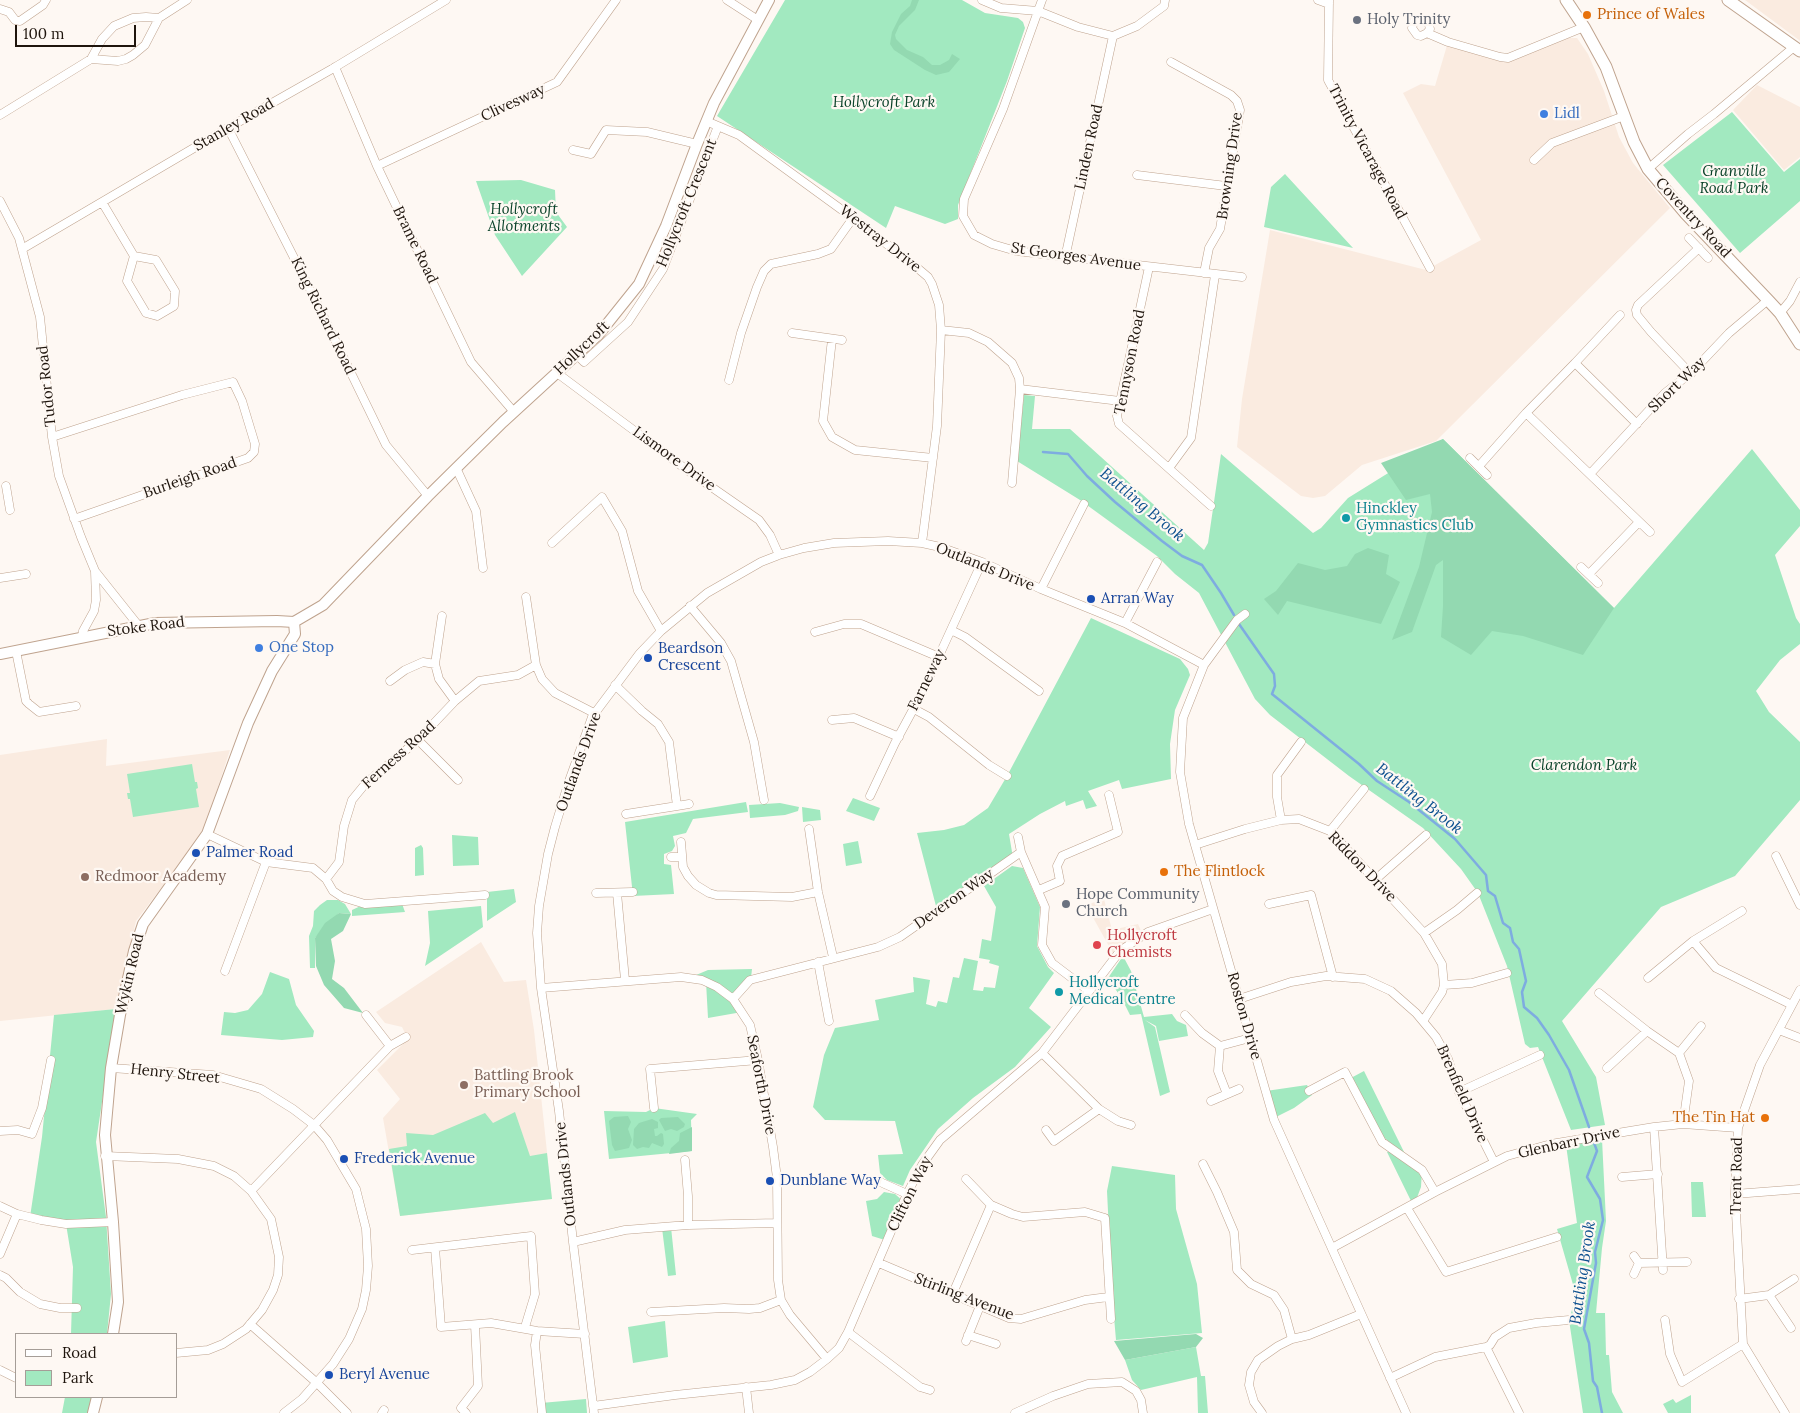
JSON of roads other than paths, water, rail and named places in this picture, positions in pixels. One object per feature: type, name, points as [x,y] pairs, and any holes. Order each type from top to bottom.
[{"type":"main road","points":[[1728,0],[1797,49]]},
{"type":"main road","name":"Coventry Road","points":[[1568,1],[1606,67],[1634,142],[1648,169],[1686,214],[1780,313],[1800,344]]},
{"type":"street","points":[[0,9],[8,12],[15,20],[20,21],[43,5],[46,0]]},
{"type":"street","points":[[91,59],[118,60],[126,59],[133,55],[145,46],[159,18],[187,0]]},
{"type":"street","name":"Stanley Road","points":[[22,249],[335,67],[446,0]]},
{"type":"street","name":"Clivesway","points":[[377,166],[529,97],[557,82],[616,0]]},
{"type":"street","points":[[727,0],[758,20]]},
{"type":"street","name":"Hollycroft","points":[[294,622],[323,605],[455,469],[599,334],[640,284],[666,226],[706,121],[769,0]]},
{"type":"street","points":[[982,0],[1001,8],[1038,11],[1078,27],[1113,36],[1137,26],[1164,6],[1165,0]]},
{"type":"street","name":"St Georges Avenue","points":[[1042,0],[1003,109],[964,199],[963,216],[974,235],[992,244],[1016,251],[1242,277]]},
{"type":"street","points":[[1318,0],[1329,2]]},
{"type":"street","name":"Trinity Vicarage Road","points":[[1329,2],[1328,80],[1430,268]]},
{"type":"street","points":[[0,115],[91,59],[102,39],[114,26],[133,18],[146,16],[159,18]]},
{"type":"street","points":[[1427,34],[1448,42],[1508,58],[1584,27]]},
{"type":"street","name":"Linden Road","points":[[1065,258],[1113,36]]},
{"type":"street","points":[[1648,169],[1688,134],[1797,49]]},
{"type":"street","name":"Browning Drive","points":[[1171,62],[1231,95],[1237,101],[1240,110],[1220,229],[1209,248],[1204,273]]},
{"type":"street","name":"Brame Road","points":[[335,67],[377,166],[471,362],[514,412]]},
{"type":"street","points":[[1536,161],[1552,143],[1624,116]]},
{"type":"street","name":"Westray Drive","points":[[706,121],[740,135],[853,218],[928,277],[937,296],[941,330],[937,426],[922,544]]},
{"type":"street","name":"Hollycroft Crescent","points":[[576,354],[584,362],[628,322],[663,269],[718,126]]},
{"type":"street","name":"King Richard Road","points":[[228,128],[318,305],[386,445],[428,496]]},
{"type":"street","points":[[573,150],[591,154],[606,130],[647,132],[696,144]]},
{"type":"street","points":[[1137,175],[1226,186]]},
{"type":"street","name":"Tudor Road","points":[[0,201],[19,238],[40,317],[52,437],[59,476],[95,571],[138,625]]},
{"type":"street","points":[[102,202],[134,256],[127,281],[146,314],[158,316],[174,306],[175,291],[156,260],[134,256]]},
{"type":"street","points":[[729,380],[742,333],[764,271],[771,264],[818,254],[831,249],[853,218]]},
{"type":"street","points":[[1689,238],[1708,258]]},
{"type":"street","points":[[1690,374],[1651,332],[1637,315],[1636,310],[1638,305],[1699,248]]},
{"type":"street","name":"Tennyson Road","points":[[1149,267],[1120,400],[1117,416],[1119,424],[1211,506]]},
{"type":"street","points":[[1169,468],[1191,438],[1216,275]]},
{"type":"street","points":[[1780,313],[1790,301],[1800,282]]},
{"type":"street","name":"Short Way","points":[[1590,474],[1666,392],[1690,374],[1729,333],[1768,300]]},
{"type":"street","points":[[1478,466],[1549,388],[1620,315]]},
{"type":"street","points":[[941,330],[969,332],[988,342],[1012,363],[1019,378],[1020,390],[1012,483]]},
{"type":"street","points":[[792,334],[842,340]]},
{"type":"street","points":[[832,338],[826,378],[823,421],[832,437],[855,450],[933,458]]},
{"type":"street","points":[[1574,363],[1637,424]]},
{"type":"street","name":"Lismore Drive","points":[[556,373],[759,520],[770,535],[779,555]]},
{"type":"street","name":"Burleigh Road","points":[[52,437],[182,395],[233,382],[242,401],[255,444],[254,452],[248,458],[74,519]]},
{"type":"street","points":[[1020,390],[1120,400]]},
{"type":"street","points":[[1526,413],[1650,532]]},
{"type":"street","points":[[1470,458],[1487,475]]},
{"type":"street","points":[[455,469],[476,511],[483,568]]},
{"type":"street","points":[[6,486],[4,500],[10,510]]},
{"type":"street","points":[[552,542],[602,497],[622,531],[638,591],[661,631]]},
{"type":"street","points":[[1041,589],[1084,504]]},
{"type":"street","points":[[1589,574],[1639,522]]},
{"type":"street","name":"Outlands Drive","points":[[593,1409],[572,1242],[559,1111],[541,988],[537,933],[539,900],[557,821],[569,781],[594,713],[640,653],[661,631],[707,593],[761,562],[804,548],[842,543],[888,542],[940,547],[982,562],[1041,589],[1125,623],[1204,665]]},
{"type":"street","name":"Farneway","points":[[870,796],[939,657],[982,562]]},
{"type":"street","points":[[1125,623],[1157,562]]},
{"type":"street","points":[[1580,567],[1598,583]]},
{"type":"street","name":"Tudor Road","points":[[82,637],[82,632],[94,612],[96,600],[95,571]]},
{"type":"street","points":[[0,578],[26,574]]},
{"type":"street","points":[[526,598],[536,665],[542,679],[555,693],[594,713]]},
{"type":"street","points":[[690,606],[721,643],[731,661],[754,742],[764,800]]},
{"type":"street","name":"Roston Drive","points":[[1245,614],[1237,620],[1204,665],[1183,718],[1180,772],[1189,824],[1274,1120],[1406,1413]]},
{"type":"street","points":[[442,616],[436,664],[439,679],[455,701]]},
{"type":"street","name":"Stoke Road","points":[[0,654],[138,625],[174,622],[294,622]]},
{"type":"street","name":"Wykin Road","points":[[113,1333],[118,1302],[113,1222],[104,1135],[120,1014],[134,951],[143,924],[207,834],[248,723],[272,671],[295,634],[294,622]]},
{"type":"street","points":[[815,632],[844,624],[861,624],[939,657]]},
{"type":"street","points":[[951,630],[964,637],[1039,691]]},
{"type":"street","points":[[16,650],[26,701],[29,704],[39,712],[76,706]]},
{"type":"street","points":[[390,681],[404,670],[423,662],[436,664]]},
{"type":"street","name":"Ferness Road","points":[[326,880],[339,862],[344,826],[352,800],[372,778],[418,740],[455,701],[479,681],[518,675],[536,665]]},
{"type":"street","points":[[615,686],[658,724],[669,742],[677,806]]},
{"type":"street","points":[[914,709],[929,717],[1007,776]]},
{"type":"street","points":[[832,720],[854,718],[899,737]]},
{"type":"street","points":[[418,740],[458,780]]},
{"type":"street","points":[[1281,820],[1277,797],[1277,775],[1301,742]]},
{"type":"street","points":[[1330,831],[1364,789]]},
{"type":"street","points":[[1039,890],[1060,881],[1057,866],[1062,856],[1118,832],[1109,796]]},
{"type":"street","points":[[626,814],[689,804]]},
{"type":"street","name":"Riddon Drive","points":[[1195,845],[1281,820],[1299,819],[1330,831],[1424,933],[1442,964],[1444,985]]},
{"type":"street","points":[[809,829],[818,892],[833,957]]},
{"type":"street","points":[[207,834],[266,862],[313,868],[326,880],[333,891],[340,896],[364,904],[485,895]]},
{"type":"street","points":[[1376,879],[1426,835]]},
{"type":"street","points":[[1018,836],[1022,852],[1045,907],[1042,945],[1052,963],[1089,991]]},
{"type":"street","points":[[682,842],[683,866],[688,876],[696,885],[709,893],[716,895],[792,897],[818,892]]},
{"type":"street","name":"Deveron Way","points":[[733,999],[750,980],[833,957],[878,947],[900,936],[1022,852]]},
{"type":"street","points":[[1776,856],[1800,905]]},
{"type":"street","points":[[672,857],[682,857]]},
{"type":"street","points":[[224,970],[266,862]]},
{"type":"street","points":[[596,893],[632,892]]},
{"type":"street","points":[[617,893],[625,980]]},
{"type":"street","points":[[1424,933],[1457,910],[1477,893]]},
{"type":"street","points":[[1268,904],[1311,895],[1333,977]]},
{"type":"street","name":"Clifton Way","points":[[593,1409],[675,1395],[795,1380],[827,1359],[839,1348],[848,1332],[907,1194],[922,1165],[940,1140],[1042,1054],[1117,954],[1131,942],[1148,932],[1213,909]]},
{"type":"street","points":[[1648,978],[1693,941],[1742,911]]},
{"type":"street","points":[[1693,941],[1716,968],[1792,1005]]},
{"type":"street","points":[[818,962],[829,1021]]},
{"type":"street","points":[[1423,1021],[1442,992],[1444,985],[1472,983],[1508,973]]},
{"type":"street","name":"Brenfield Drive","points":[[1239,999],[1291,982],[1326,976],[1365,979],[1391,991],[1423,1021],[1436,1037],[1448,1059],[1459,1092],[1494,1162]]},
{"type":"street","name":"Seaforth Drive","points":[[541,988],[682,977],[702,980],[712,984],[733,999],[750,1025],[758,1060],[777,1178],[778,1280],[781,1300],[790,1315],[827,1359]]},
{"type":"street","name":"Trent Road","points":[[1743,1344],[1734,1194],[1738,1128],[1760,1065],[1800,990]]},
{"type":"street","points":[[1598,993],[1647,1032],[1679,1053],[1689,1081],[1684,1124]]},
{"type":"street","points":[[1185,1014],[1202,1033],[1220,1046]]},
{"type":"street","points":[[366,1015],[390,1046]]},
{"type":"street","points":[[1679,1053],[1701,1026]]},
{"type":"street","points":[[1779,1030],[1800,1038]]},
{"type":"street","points":[[1607,1068],[1647,1032]]},
{"type":"street","points":[[251,1191],[390,1046],[406,1037]]},
{"type":"street","points":[[1220,1046],[1250,1038]]},
{"type":"street","points":[[1220,1046],[1218,1071],[1227,1094]]},
{"type":"street","points":[[1042,1054],[1099,1109],[1118,1121],[1131,1126]]},
{"type":"street","points":[[1459,1092],[1540,1055]]},
{"type":"street","points":[[0,1131],[18,1130],[32,1134],[42,1108],[51,1060]]},
{"type":"street","points":[[654,1108],[650,1070],[758,1060]]},
{"type":"street","name":"Henry Street","points":[[112,1068],[202,1074],[262,1090],[294,1109],[314,1125],[327,1140],[356,1189],[366,1229],[368,1266],[366,1290],[357,1322],[342,1351],[317,1383],[302,1399],[284,1413]]},
{"type":"street","points":[[1309,1091],[1345,1072],[1382,1142],[1422,1170],[1435,1192]]},
{"type":"street","points":[[1211,1101],[1239,1089]]},
{"type":"street","points":[[1046,1130],[1054,1141],[1099,1109]]},
{"type":"street","name":"Glenbarr Drive","points":[[1332,1248],[1435,1192],[1507,1156],[1551,1144],[1654,1127],[1684,1124],[1738,1128]]},
{"type":"street","points":[[1654,1127],[1663,1266]]},
{"type":"street","points":[[106,1156],[178,1159],[214,1166],[234,1176],[251,1191],[270,1219],[279,1257],[278,1275],[273,1290],[262,1310],[246,1329],[223,1344],[208,1350],[178,1353]]},
{"type":"street","points":[[685,1160],[688,1225]]},
{"type":"street","points":[[1203,1164],[1234,1232],[1237,1270],[1251,1284],[1274,1295],[1284,1310],[1292,1339]]},
{"type":"street","points":[[1622,1177],[1658,1174]]},
{"type":"street","points":[[966,1179],[991,1205],[1023,1217],[1085,1212],[1105,1218],[1108,1298],[1111,1319]]},
{"type":"street","points":[[878,1181],[907,1194]]},
{"type":"street","points":[[1734,1194],[1800,1189]]},
{"type":"street","points":[[953,1293],[991,1205]]},
{"type":"street","points":[[0,1206],[17,1214],[66,1224],[113,1222]]},
{"type":"street","points":[[1407,1208],[1446,1272],[1557,1237]]},
{"type":"street","points":[[0,1254],[17,1214]]},
{"type":"street","points":[[572,1242],[625,1230],[688,1225],[777,1222]]},
{"type":"street","points":[[412,1250],[531,1236],[535,1294],[525,1327]]},
{"type":"street","points":[[435,1248],[441,1327],[491,1323],[525,1327],[537,1331],[585,1334]]},
{"type":"street","points":[[1634,1256],[1639,1263],[1663,1266],[1687,1262]]},
{"type":"street","name":"Stirling Avenue","points":[[879,1263],[1010,1318],[1021,1319],[1085,1300],[1108,1298]]},
{"type":"street","points":[[1634,1274],[1639,1263]]},
{"type":"street","points":[[0,1275],[6,1278],[20,1292],[40,1304],[60,1308],[77,1308]]},
{"type":"street","points":[[1739,1299],[1769,1295],[1794,1279]]},
{"type":"street","points":[[1769,1295],[1791,1328]]},
{"type":"street","points":[[651,1312],[760,1308],[781,1300]]},
{"type":"street","points":[[980,1306],[967,1338],[996,1344]]},
{"type":"street","points":[[1262,1413],[1254,1402],[1250,1385],[1251,1372],[1258,1360],[1292,1339],[1308,1335],[1360,1314]]},
{"type":"street","points":[[1390,1378],[1435,1357],[1486,1347],[1490,1345],[1494,1337],[1510,1328],[1569,1320]]},
{"type":"street","points":[[1665,1320],[1670,1354],[1682,1382],[1743,1344],[1785,1413]]},
{"type":"street","points":[[250,1324],[317,1383],[347,1413]]},
{"type":"street","points":[[466,1413],[462,1408],[478,1386],[475,1325]]},
{"type":"street","points":[[537,1331],[535,1345],[542,1413]]},
{"type":"street","points":[[848,1332],[920,1387],[930,1390]]},
{"type":"street","points":[[1486,1347],[1519,1413]]},
{"type":"street","points":[[0,1370],[15,1378]]},
{"type":"street","points":[[1015,1413],[1053,1396],[1088,1384],[1122,1382],[1136,1391],[1141,1400],[1142,1413]]},
{"type":"street","points":[[746,1387],[749,1413]]},
{"type":"street","points":[[93,1413],[98,1398]]},
{"type":"waterway","name":"Battling Brook","points":[[1043,452],[1068,454],[1087,476],[1115,502],[1162,541],[1182,556],[1202,565],[1234,615]]},
{"type":"waterway","name":"Battling Brook","points":[[1239,624],[1274,674],[1275,686],[1272,694],[1359,764],[1377,781],[1409,802],[1455,839],[1486,875],[1488,891],[1495,896],[1503,923],[1510,928],[1513,942],[1519,949],[1526,981],[1522,992],[1524,1007],[1537,1018],[1569,1070],[1589,1127]]},
{"type":"waterway","name":"Battling Brook","points":[[1593,1140],[1597,1151],[1587,1177],[1600,1199],[1603,1220],[1595,1252],[1596,1263],[1584,1329],[1589,1343],[1593,1381],[1597,1387],[1602,1413]]},
{"type":"place","name":"Prince of Wales","points":[[1587,15]]},
{"type":"place","name":"Holy Trinity","points":[[1357,20]]},
{"type":"place","name":"Lidl","points":[[1544,114]]},
{"type":"place","name":"Hinckley Gymnastics Club","points":[[1346,518]]},
{"type":"place","name":"Arran Way","points":[[1091,599]]},
{"type":"place","name":"One Stop","points":[[259,648]]},
{"type":"place","name":"Beardson Crescent","points":[[648,658]]},
{"type":"place","name":"Palmer Road","points":[[196,853]]},
{"type":"place","name":"The Flintlock","points":[[1164,872]]},
{"type":"place","name":"Redmoor Academy","points":[[85,877]]},
{"type":"place","name":"Hope Community Church","points":[[1066,904]]},
{"type":"place","name":"Hollycroft Chemists","points":[[1097,945]]},
{"type":"place","name":"Hollycroft Medical Centre","points":[[1059,992]]},
{"type":"place","name":"Battling Brook Primary School","points":[[464,1085]]},
{"type":"place","name":"The Tin Hat","points":[[1765,1118]]},
{"type":"place","name":"Frederick Avenue","points":[[344,1159]]},
{"type":"place","name":"Dunblane Way","points":[[770,1181]]},
{"type":"place","name":"Beryl Avenue","points":[[329,1375]]},
{"type":"park label","name":"Hollycroft Park","points":[[884,103]]},
{"type":"park label","name":"Granville Road Park","points":[[1734,180]]},
{"type":"park label","name":"Hollycroft Allotments","points":[[524,218]]},
{"type":"park label","name":"Clarendon Park","points":[[1584,766]]}]
